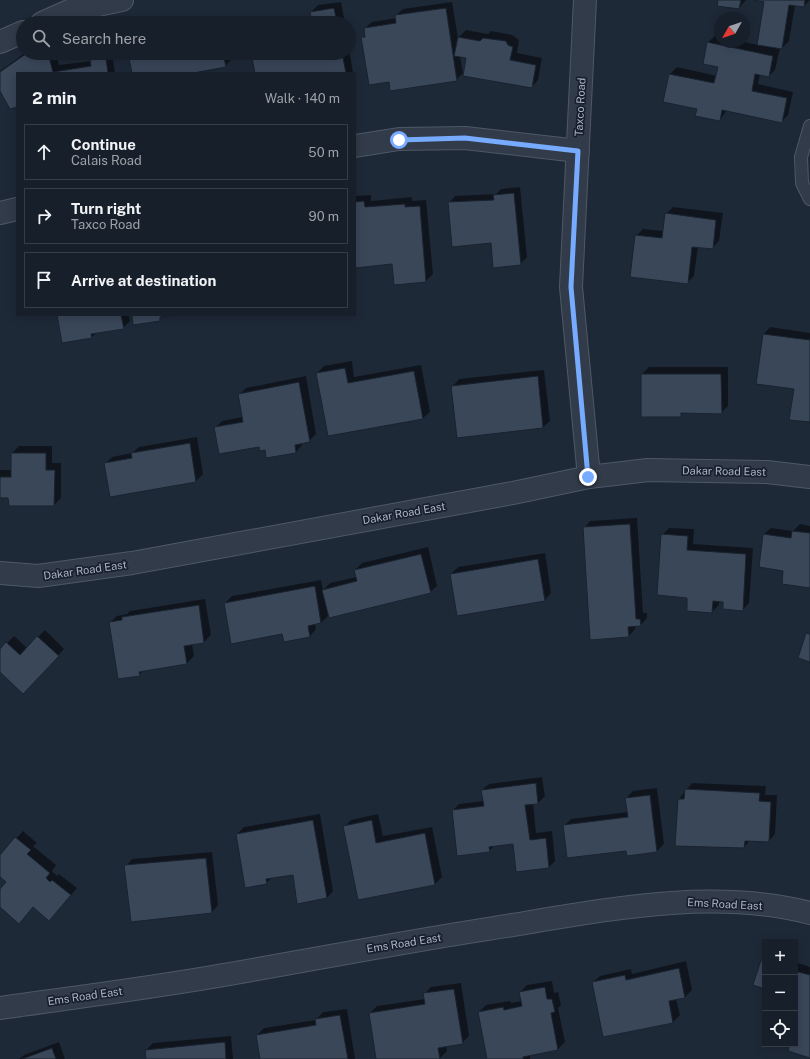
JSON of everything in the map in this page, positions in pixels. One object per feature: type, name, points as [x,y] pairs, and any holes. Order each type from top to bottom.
[{"type":"street","points":[[58,16],[69,11],[122,0]]},
{"type":"street","name":"Taxco Road","points":[[585,0],[571,287],[588,477]]},
{"type":"street","points":[[0,42],[16,35]]},
{"type":"street","points":[[356,146],[399,140],[465,138],[578,151]]},
{"type":"street","points":[[0,213],[16,208]]},
{"type":"street","name":"Dakar Road East","points":[[0,573],[38,576],[132,563],[514,493],[588,477],[648,470],[767,472],[810,477]]},
{"type":"street","name":"Ems Road East","points":[[0,1008],[210,977],[406,942],[604,912],[682,902],[755,904],[810,914]]},
{"type":"lane","points":[[810,126],[801,157],[802,182],[810,199]]},
{"type":"building","points":[[718,0],[741,0],[739,9],[717,6]]},
{"type":"building","points":[[753,0],[805,0],[804,7],[789,5],[782,49],[757,45],[764,2]]},
{"type":"building","points":[[334,8],[336,16],[311,16],[310,12]]},
{"type":"building","points":[[446,8],[457,81],[390,91],[389,82],[369,85],[361,37],[365,37],[364,28],[396,23],[395,15]]},
{"type":"building","points":[[458,37],[480,41],[483,38],[506,41],[508,45],[513,47],[510,60],[536,65],[532,88],[463,76],[466,58],[454,56]]},
{"type":"building","points":[[707,42],[714,43],[714,48],[735,48],[773,56],[769,77],[755,74],[752,91],[787,98],[782,123],[722,110],[720,121],[695,116],[697,109],[663,102],[669,74],[714,83],[718,67],[703,64]]},
{"type":"building","points":[[17,60],[50,60],[53,72],[16,72],[16,107],[10,109],[0,91],[0,72]]},
{"type":"building","points":[[90,60],[106,60],[108,72],[53,72],[91,66]]},
{"type":"building","points":[[129,60],[224,60],[226,67],[198,72],[132,72]]},
{"type":"building","points":[[252,60],[343,60],[346,72],[255,72]]},
{"type":"building","points":[[514,193],[521,265],[493,268],[491,243],[452,247],[448,202],[494,200],[493,195]]},
{"type":"building","points":[[364,201],[365,207],[405,204],[405,207],[420,206],[426,282],[394,285],[392,264],[356,268],[356,202]]},
{"type":"building","points":[[665,213],[716,220],[713,249],[692,247],[688,284],[630,277],[635,235],[662,238]]},
{"type":"building","points":[[57,316],[121,316],[124,329],[91,334],[92,338],[62,343]]},
{"type":"building","points":[[132,316],[168,316],[160,317],[160,321],[133,325]]},
{"type":"building","points":[[763,334],[810,340],[810,422],[789,420],[794,389],[756,384]]},
{"type":"building","points":[[345,368],[348,383],[414,371],[423,419],[328,436],[316,373]]},
{"type":"building","points":[[641,374],[721,374],[722,414],[681,413],[681,417],[641,417]]},
{"type":"building","points":[[538,376],[543,428],[457,438],[451,386]]},
{"type":"building","points":[[299,382],[310,442],[295,445],[296,453],[266,458],[265,450],[260,451],[259,447],[219,454],[214,427],[243,422],[238,394]]},
{"type":"building","points":[[190,443],[196,482],[110,497],[104,463],[132,458],[131,453]]},
{"type":"building","points":[[11,453],[46,453],[46,470],[55,470],[54,506],[9,506],[8,498],[0,498],[0,477],[11,477]]},
{"type":"building","points":[[630,524],[636,619],[640,619],[641,626],[628,627],[629,637],[590,640],[583,527]]},
{"type":"building","points":[[792,531],[810,533],[810,588],[782,584],[783,571],[759,567],[763,534],[791,538]]},
{"type":"building","points":[[661,534],[688,536],[687,550],[746,554],[743,611],[723,609],[723,602],[713,601],[712,613],[687,611],[687,598],[657,595]]},
{"type":"building","points":[[421,554],[431,593],[329,618],[322,590],[357,581],[354,570]]},
{"type":"building","points":[[538,559],[545,601],[457,616],[450,574]]},
{"type":"building","points":[[315,586],[321,623],[308,626],[310,637],[284,642],[282,634],[231,644],[224,603]]},
{"type":"building","points":[[199,605],[204,643],[184,646],[187,664],[139,672],[140,676],[118,679],[109,622],[122,620],[122,617]]},
{"type":"building","points":[[806,633],[810,634],[810,662],[798,658]]},
{"type":"building","points":[[37,636],[59,656],[23,694],[0,672],[0,649],[6,642],[20,655]]},
{"type":"building","points":[[536,783],[538,804],[525,805],[530,840],[546,838],[549,868],[516,872],[513,844],[489,847],[490,852],[457,856],[452,810],[484,806],[481,790]]},
{"type":"building","points":[[685,789],[760,793],[759,801],[771,802],[769,842],[745,841],[744,848],[675,846],[678,799],[684,799]]},
{"type":"building","points":[[650,795],[657,852],[627,856],[626,851],[567,858],[563,825],[628,817],[625,798]]},
{"type":"building","points":[[313,820],[327,898],[297,904],[293,875],[266,879],[267,884],[245,888],[236,834]]},
{"type":"building","points":[[372,820],[376,843],[425,833],[435,885],[358,900],[343,826]]},
{"type":"building","points":[[15,837],[31,850],[27,854],[50,873],[46,878],[50,882],[52,880],[71,895],[49,921],[33,907],[19,924],[0,907],[0,889],[6,882],[0,877],[0,855]]},
{"type":"building","points":[[206,858],[212,913],[131,922],[124,865]]},
{"type":"building","points":[[761,960],[762,960],[762,988],[753,985]]},
{"type":"building","points":[[679,968],[685,998],[669,1001],[673,1023],[603,1037],[592,982],[625,975],[626,980]]},
{"type":"building","points":[[798,972],[810,975],[810,1058],[788,1051],[789,1047],[798,1047]]},
{"type":"building","points":[[545,987],[547,999],[552,999],[555,1012],[551,1013],[558,1050],[523,1057],[523,1059],[487,1059],[478,1012],[503,1007],[504,1010],[522,1006],[519,992]]},
{"type":"building","points":[[454,989],[463,1044],[438,1048],[440,1059],[376,1059],[369,1013],[425,1004],[423,993]]},
{"type":"building","points":[[340,1015],[348,1059],[260,1059],[256,1035],[316,1025],[315,1019]]},
{"type":"building","points":[[225,1042],[226,1059],[146,1059],[145,1050]]},
{"type":"building","points":[[52,1048],[56,1059],[22,1059]]},
{"type":"route","points":[[399,140],[465,138],[578,151],[571,287],[588,477]]}]
